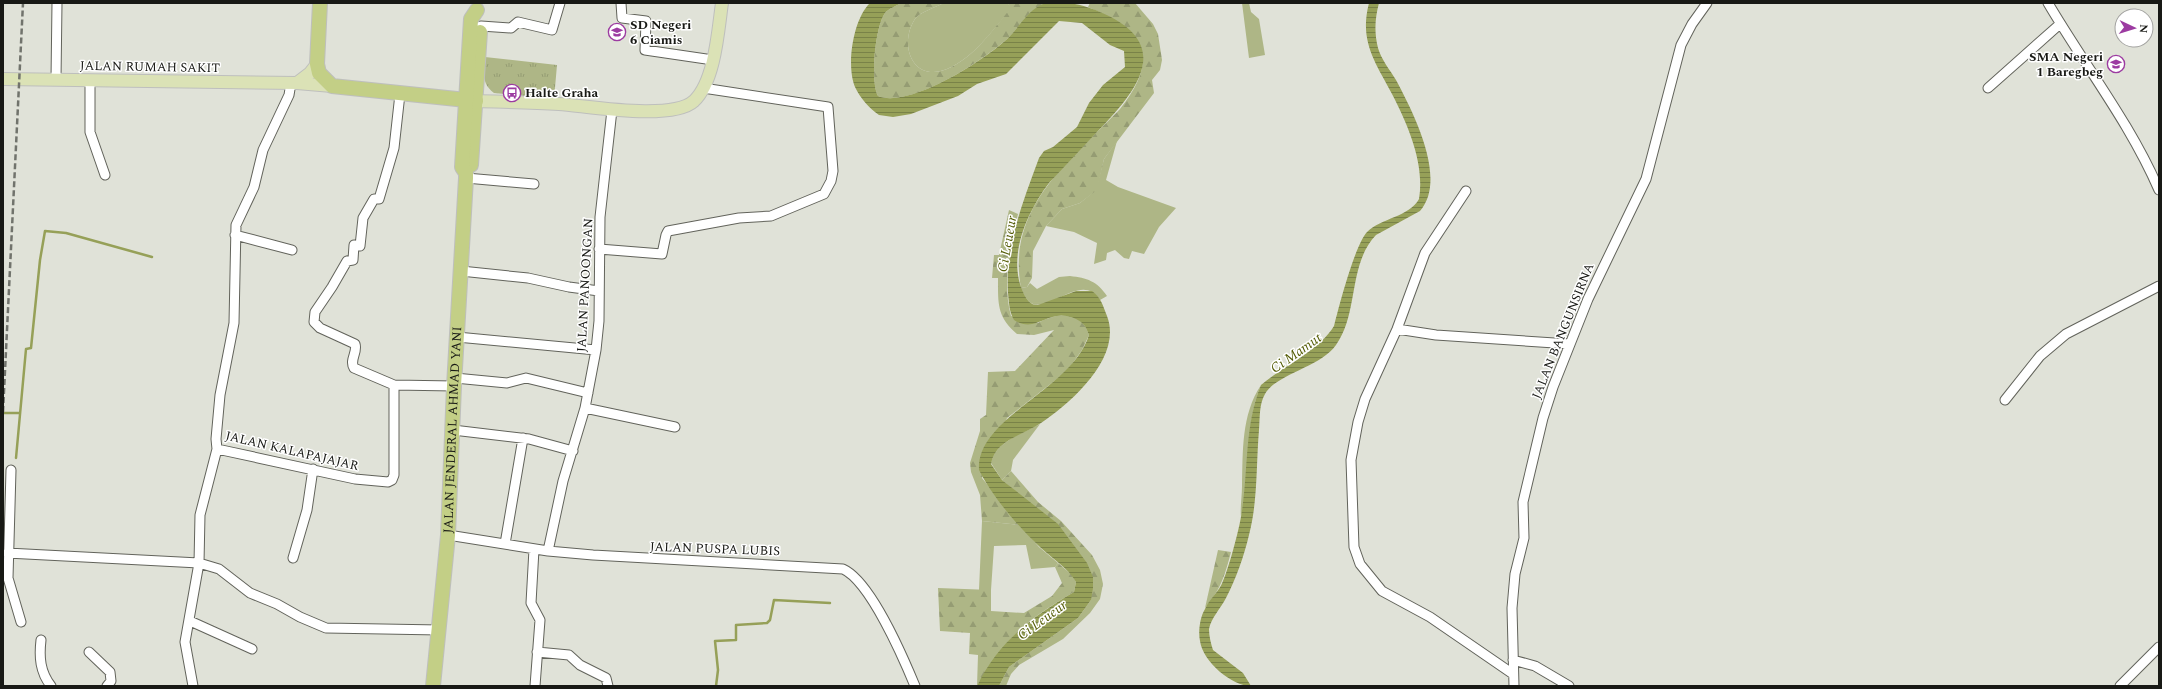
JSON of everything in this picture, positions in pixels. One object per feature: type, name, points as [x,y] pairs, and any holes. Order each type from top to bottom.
[{"type":"highway","points":[[320,3],[317,64],[320,72],[332,86],[471,101]]},
{"type":"highway","name":"JALAN JENDERAL AHMAD YANI","points":[[471,101],[481,19],[477,6]]},
{"type":"highway","name":"JALAN JENDERAL AHMAD YANI","points":[[433,686],[440,630],[448,535],[454,382],[466,176],[471,168],[472,19],[477,6]]},
{"type":"main road","points":[[471,101],[559,104],[612,110],[661,111],[679,109],[693,102],[703,88],[713,60],[722,3]]},
{"type":"main road","points":[[294,83],[310,73],[317,64]]},
{"type":"main road","name":"JALAN RUMAH SAKIT","points":[[3,78],[294,83],[332,86]]},
{"type":"street","points":[[56,79],[57,3]]},
{"type":"street","points":[[480,26],[511,28],[518,22],[552,30],[560,3]]},
{"type":"street","points":[[622,3],[622,18],[646,20],[645,50],[713,60]]},
{"type":"street","name":"JALAN BANGUNSIRNA","points":[[1514,686],[1512,674],[1512,608],[1515,574],[1524,538],[1523,502],[1546,407],[1590,294],[1646,179],[1682,45],[1692,24],[1707,3]]},
{"type":"street","points":[[2048,3],[2147,161],[2159,190]]},
{"type":"street","points":[[1988,88],[2060,24]]},
{"type":"street","points":[[90,80],[90,132],[105,175]]},
{"type":"street","name":"JALAN KALAPAJAJAR","points":[[294,83],[263,150],[254,187],[239,217],[235,235],[234,322],[221,390],[216,439],[217,449],[355,479],[383,483],[392,480],[394,475],[394,385]]},
{"type":"street","points":[[599,250],[662,254],[668,231],[739,218],[771,216],[824,194],[833,171],[828,108],[703,88]]},
{"type":"street","points":[[400,94],[394,148],[379,199],[374,199],[363,218],[360,246],[354,245],[353,260],[347,261],[315,312],[314,322],[320,328],[355,344],[356,349],[352,363],[354,368],[394,385],[454,382],[507,382],[526,378],[588,394]]},
{"type":"street","name":"JALAN PANOONGAN","points":[[548,552],[559,494],[585,408],[596,350],[599,291],[600,217],[612,110]]},
{"type":"street","points":[[466,176],[534,184]]},
{"type":"street","points":[[1466,191],[1425,253],[1397,329],[1365,399],[1353,440],[1351,460],[1354,547],[1365,572],[1382,591],[1430,617],[1512,674]]},
{"type":"street","points":[[235,235],[292,250]]},
{"type":"street","points":[[461,271],[528,278],[569,287],[599,291]]},
{"type":"street","points":[[2005,400],[2040,356],[2066,334],[2159,286]]},
{"type":"street","points":[[1397,329],[1436,335],[1570,344]]},
{"type":"street","points":[[457,337],[596,350]]},
{"type":"street","points":[[585,408],[675,427]]},
{"type":"street","points":[[453,430],[523,438],[573,451]]},
{"type":"street","points":[[505,544],[523,438]]},
{"type":"street","points":[[193,686],[185,650],[199,563],[200,515],[217,449]]},
{"type":"street","points":[[12,470],[7,553],[8,578],[21,622]]},
{"type":"street","points":[[293,558],[307,510],[313,470]]},
{"type":"street","name":"JALAN PUSPA LUBIS","points":[[448,535],[548,552],[636,559],[843,569],[853,575],[873,602],[888,628],[914,686]]},
{"type":"street","points":[[534,549],[531,601],[540,620],[535,686]]},
{"type":"street","points":[[7,553],[199,563],[219,569],[250,593],[326,628],[440,630]]},
{"type":"street","points":[[190,621],[252,649]]},
{"type":"street","points":[[41,640],[40,663],[46,679],[51,686]]},
{"type":"street","points":[[2120,686],[2159,647]]},
{"type":"street","points":[[89,652],[110,672],[110,681],[108,686]]},
{"type":"street","points":[[537,652],[571,656],[580,665],[606,678],[608,686]]},
{"type":"street","points":[[1513,660],[1535,666],[1569,686]]},
{"type":"green space","points":[[901,3],[944,3],[917,16],[910,29],[908,40],[912,59],[917,66],[925,71],[935,72],[947,69],[966,58],[990,34],[1011,8],[1007,3],[1047,3],[1034,10],[1009,37],[998,46],[966,69],[947,80],[909,95],[892,98],[878,96],[874,79],[876,42],[885,13]]},
{"type":"green space","points":[[944,3],[1007,3],[1012,8],[966,58],[947,69],[935,72],[925,71],[917,66],[912,59],[908,40],[910,29],[917,16]]},
{"type":"green space","points":[[1090,3],[1135,3],[1153,24],[1158,34],[1162,60],[1160,70],[1152,80],[1154,93],[1104,159],[1097,190],[1080,203],[1062,209],[1046,226],[1033,251],[1032,278],[1027,287],[1021,288],[1019,259],[1023,233],[1033,209],[1046,188],[1063,167],[1120,109],[1133,90],[1140,74],[1143,60],[1140,47],[1133,35],[1122,25],[1088,7]]},
{"type":"green space","points":[[1242,3],[1249,3],[1251,12],[1259,19],[1265,55],[1249,58]]},
{"type":"green space","points":[[485,57],[557,65],[554,99],[494,93],[487,85],[484,77]]},
{"type":"green space","points":[[1117,141],[1106,180],[1118,187],[1176,208],[1159,227],[1144,254],[1132,251],[1129,259],[1124,258],[1115,250],[1107,253],[1106,260],[1094,264],[1097,243],[1074,232],[1046,226],[1062,209],[1080,203],[1096,190],[1104,159]]},
{"type":"green space","points":[[1009,210],[1018,214],[1012,239],[1007,278],[1008,303],[1011,316],[1038,323],[1053,317],[1074,317],[1085,327],[1089,335],[1082,350],[1067,371],[1007,418],[982,478],[1020,525],[982,521],[980,495],[971,472],[970,463],[980,431],[980,419],[986,415],[988,372],[1015,371],[1054,330],[1034,335],[1017,334],[1010,328],[1002,316],[998,295],[998,278],[992,278],[994,255],[999,255]]},
{"type":"green space","points":[[1070,276],[1091,281],[1107,296],[1100,300],[1093,292],[1084,290],[1075,291],[1047,303],[1038,305],[1029,302],[1021,288],[1027,287],[1030,283],[1037,289],[1059,277]]},
{"type":"green space","points":[[1261,385],[1255,401],[1252,418],[1247,484],[1241,517],[1244,434],[1246,421],[1254,397]]},
{"type":"green space","points":[[1040,424],[1013,460],[1011,471],[1002,480],[991,463],[998,449],[1011,439]]},
{"type":"green space","points":[[1011,471],[1038,502],[1061,521],[1092,555],[1100,570],[1103,584],[1100,599],[1090,613],[1063,639],[1019,665],[1011,674],[1006,686],[999,686],[1009,667],[1078,618],[1091,600],[1014,490],[1002,480]]},
{"type":"green space","points":[[982,521],[1020,525],[1039,547],[1058,563],[1055,567],[1031,569],[1026,545],[994,546],[991,590],[979,590]]},
{"type":"green space","points":[[1218,550],[1231,552],[1222,582],[1205,608]]},
{"type":"green space","points":[[1058,563],[1072,575],[1076,582],[1074,592],[1043,611],[1018,632],[997,655],[977,686],[978,655],[969,654],[970,633],[940,631],[938,588],[991,590],[991,611],[1024,613],[1052,596],[1062,583],[1055,567]]},
{"type":"water","name":"Ci Leueur","points":[[1059,2],[1073,4],[1100,12],[1123,25],[1137,38],[1143,53],[1142,69],[1136,84],[1112,116],[1049,183],[1033,208],[1027,221],[1018,251],[1017,266],[1019,280],[1024,294],[1029,302],[1038,305],[1076,291],[1092,291],[1098,296],[1103,305],[1110,332],[1108,347],[1101,363],[1079,391],[1066,404],[1041,423],[1004,444],[998,449],[991,464],[1002,480],[1058,524],[1087,563],[1093,577],[1091,600],[1078,618],[1009,667],[999,686],[977,686],[986,670],[1006,643],[1044,611],[1074,592],[1076,582],[1065,568],[1041,548],[1024,531],[991,490],[979,470],[982,451],[993,434],[1008,418],[1064,372],[1079,354],[1089,335],[1086,327],[1081,322],[1066,316],[1058,316],[1030,324],[1022,324],[1014,320],[1010,310],[1008,293],[1009,258],[1012,241],[1021,207],[1039,158],[1044,151],[1053,147],[1077,127],[1089,103],[1103,85],[1125,67],[1124,51],[1110,45],[1082,23],[1059,21],[1006,74],[977,84],[958,96],[911,114],[893,117],[879,115],[859,95],[852,78],[851,67],[851,55],[855,31],[864,10],[870,3],[901,3],[885,13],[876,42],[874,79],[878,96],[892,98],[908,95],[927,89],[947,80],[984,57],[1009,37],[1030,13],[1040,5],[1046,3]]},
{"type":"water","points":[[1369,3],[1379,3],[1376,25],[1378,48],[1411,109],[1425,146],[1429,164],[1430,182],[1428,197],[1420,211],[1376,235],[1367,247],[1357,274],[1348,318],[1336,345],[1329,353],[1320,359],[1279,381],[1271,387],[1263,398],[1260,411],[1254,509],[1249,535],[1233,583],[1209,629],[1213,650],[1243,673],[1251,686],[1243,685],[1227,677],[1212,664],[1202,649],[1199,629],[1203,612],[1223,581],[1236,537],[1242,513],[1251,420],[1261,385],[1310,351],[1334,326],[1343,291],[1357,249],[1367,232],[1380,223],[1409,210],[1419,199],[1420,172],[1414,145],[1398,106],[1370,51],[1367,40],[1366,17]]},
{"type":"waterway","points":[[16,458],[26,349],[31,348],[40,260],[45,231],[66,233],[152,257]]},
{"type":"waterway","points":[[3,413],[19,413]]},
{"type":"waterway","points":[[716,686],[718,670],[715,641],[736,640],[736,625],[767,623],[770,620],[774,600],[830,603]]},
{"type":"railway","points":[[3,412],[23,3]]},
{"type":"place","name":"SD Negeri 6 Ciamis","points":[[617,32]]},
{"type":"place","name":"SMA Negeri 1 Baregbeg","points":[[2116,64]]},
{"type":"place","name":"Halte Graha","points":[[512,93]]},
{"type":"water label","name":"Ci Mamut","points":[[1296,353]]}]
